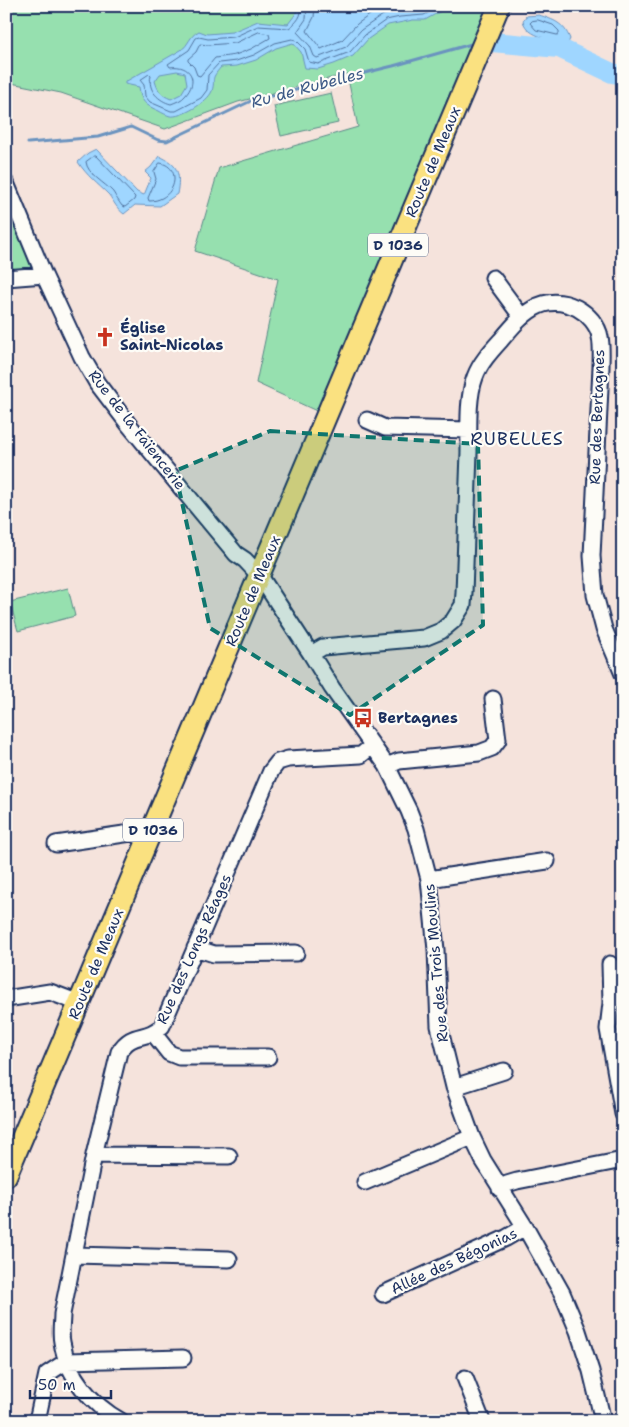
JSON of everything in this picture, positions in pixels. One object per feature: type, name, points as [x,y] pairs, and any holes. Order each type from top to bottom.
[{"type":"main road","name":"Route de Meaux","points":[[6,1176],[499,6]]},
{"type":"street","name":"Rue de la Faïencerie","points":[[6,183],[44,275],[82,357],[97,383],[129,425],[236,554],[245,560],[260,576]]},
{"type":"street","points":[[6,278],[44,275]]},
{"type":"street","points":[[493,278],[521,316]]},
{"type":"street","name":"Rue des Bertagnes","points":[[312,654],[323,647],[424,638],[441,632],[453,621],[463,605],[464,593],[472,388],[480,366],[521,316],[533,308],[546,303],[558,302],[571,305],[590,317],[600,336],[601,367],[592,556],[595,595],[604,629],[623,674]]},
{"type":"street","points":[[367,420],[385,428],[469,430]]},
{"type":"street","name":"Rue des Trois Moulins","points":[[260,576],[312,654],[332,688],[387,766],[416,829],[429,879],[436,950],[439,1026],[454,1087],[472,1137],[500,1189],[525,1227],[562,1293],[578,1331],[591,1371],[603,1421]]},
{"type":"street","points":[[387,766],[399,761],[479,754],[492,748],[498,740],[493,700]]},
{"type":"street","name":"Rue des Longs Réages","points":[[121,1421],[99,1407],[88,1395],[67,1361],[61,1341],[62,1314],[94,1155],[119,1052],[125,1042],[133,1038],[154,1034],[162,1026],[271,771],[278,762],[288,759],[361,755],[372,746]]},
{"type":"street","points":[[56,844],[131,833],[149,839]]},
{"type":"street","points":[[429,879],[547,860]]},
{"type":"street","points":[[195,948],[214,954],[296,953]]},
{"type":"street","points":[[610,964],[611,1003],[608,1029],[623,1114]]},
{"type":"street","points":[[6,999],[50,992],[79,1002]]},
{"type":"street","points":[[154,1034],[169,1054],[179,1057],[268,1056]]},
{"type":"street","points":[[454,1087],[504,1071]]},
{"type":"street","points":[[365,1182],[472,1137]]},
{"type":"street","points":[[94,1155],[229,1156]]},
{"type":"street","points":[[500,1189],[507,1184],[517,1181],[623,1160]]},
{"type":"street","name":"Allée des Bégonias","points":[[383,1294],[506,1238],[525,1227]]},
{"type":"street","points":[[74,1255],[229,1259]]},
{"type":"street","points":[[37,1421],[47,1374],[67,1361],[183,1358]]},
{"type":"street","points":[[465,1378],[482,1421]]},
{"type":"highlighted area","points":[[270,431],[478,444],[483,625],[350,715],[210,628],[175,471]]},
{"type":"green space","points":[[6,6],[511,6],[391,279],[336,420],[256,383],[278,279],[195,251],[219,168],[358,127],[347,74],[238,102],[165,129],[61,93],[6,82]]},
{"type":"green space","points":[[331,93],[338,123],[281,136],[274,106]]},
{"type":"green space","points":[[6,197],[38,272],[6,273]]},
{"type":"green space","points":[[68,588],[75,616],[18,631],[10,602]]},
{"type":"water","points":[[294,6],[450,6],[425,20],[413,20],[388,25],[368,39],[353,56],[318,69],[305,68],[301,52],[293,43],[276,48],[256,60],[237,66],[221,67],[214,77],[212,91],[205,100],[187,112],[175,116],[167,115],[150,107],[144,102],[139,87],[125,84],[125,82],[181,50],[193,35],[199,31],[207,34],[232,32],[258,21],[288,24],[297,10]],"holes":[[[177,71],[185,73],[187,84],[181,94],[171,99],[162,94],[155,81],[160,74]]]},
{"type":"water","points":[[539,15],[562,26],[570,39],[568,43],[541,37],[530,31],[523,21],[526,16]]},
{"type":"water","points":[[96,149],[137,192],[144,195],[151,178],[145,172],[159,156],[165,159],[177,170],[179,180],[177,194],[160,206],[135,205],[124,214],[78,162]]},
{"type":"waterway","name":"Ru de Rubelles","points":[[492,42],[559,48],[612,73],[623,75]]},
{"type":"waterway","name":"Ru de Rubelles","points":[[28,143],[98,137],[131,127],[158,140],[167,141],[251,101],[393,66],[475,43]]},
{"type":"place","name":"Église Saint-Nicolas","points":[[105,337]]},
{"type":"place","name":"Bertagnes","points":[[363,718]]},
{"type":"district","name":"RUBELLES","points":[[517,439]]}]
